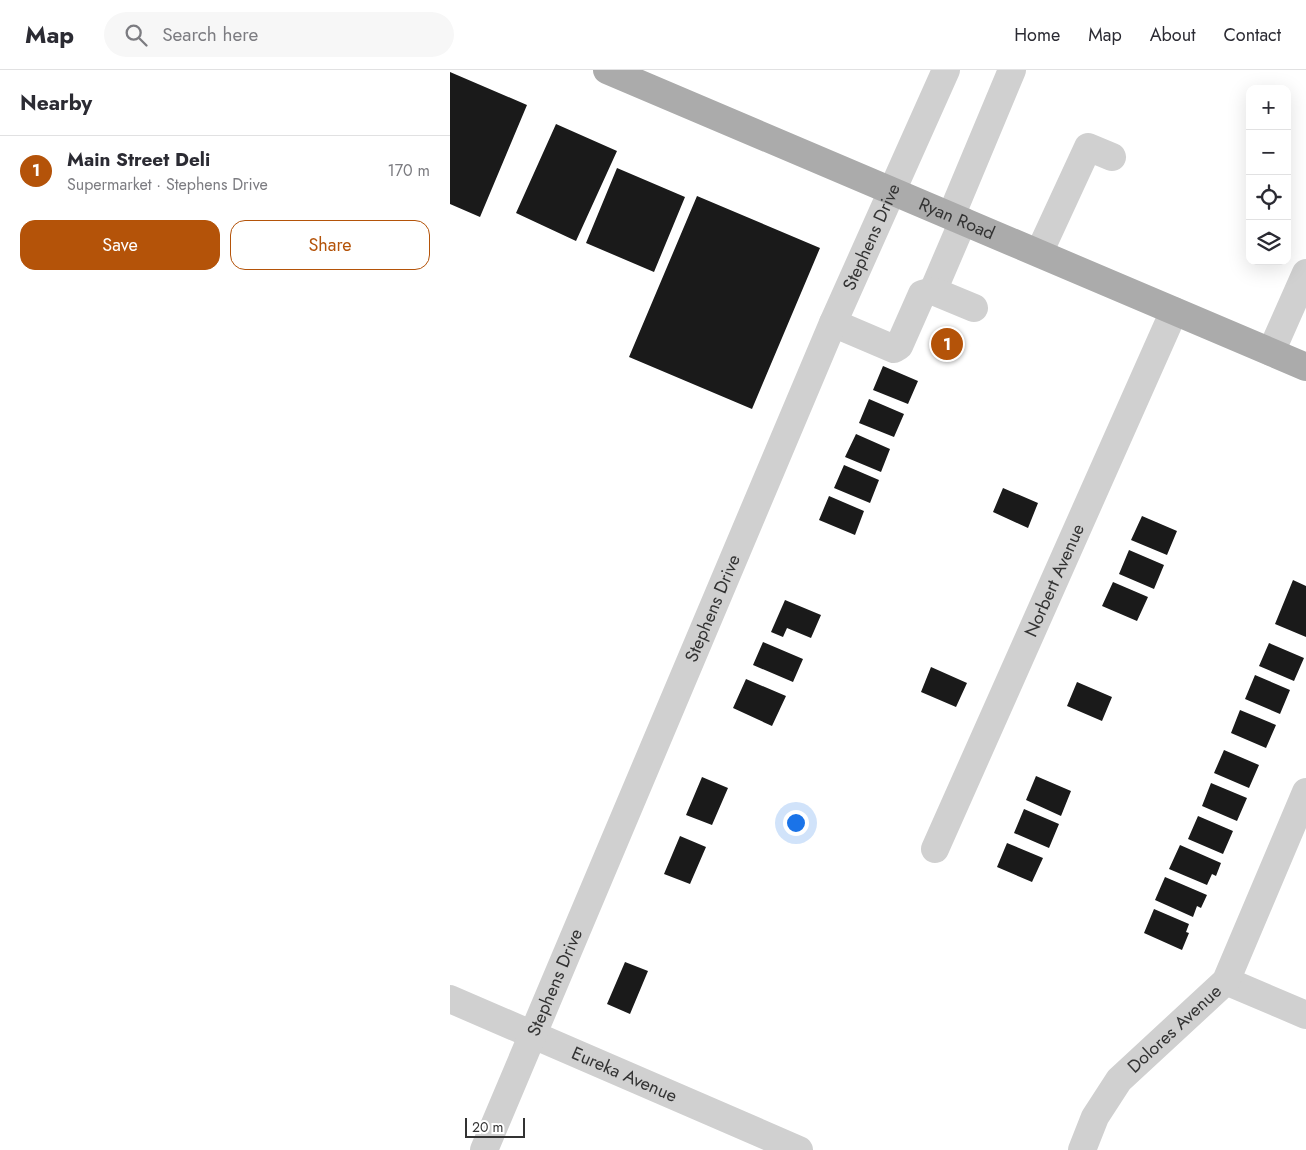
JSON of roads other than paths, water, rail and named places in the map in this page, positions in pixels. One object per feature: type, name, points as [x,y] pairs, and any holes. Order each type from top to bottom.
[{"type":"main road","name":"Ryan Road","points":[[607,70],[1306,367]]},
{"type":"street","name":"Stephens Drive","points":[[484,1150],[534,1036],[833,323],[946,70]]},
{"type":"street","points":[[933,290],[1012,70]]},
{"type":"street","points":[[1039,253],[1088,147],[1112,157]]},
{"type":"street","points":[[1271,352],[1306,273]]},
{"type":"street","points":[[833,323],[894,349],[899,346],[922,294],[933,290],[974,308]]},
{"type":"street","name":"Norbert Avenue","points":[[935,849],[1174,311]]},
{"type":"street","name":"Dolores Avenue","points":[[1082,1150],[1094,1117],[1119,1080],[1226,981],[1306,792]]},
{"type":"street","points":[[1226,981],[1306,1015]]},
{"type":"street","name":"Eureka Avenue","points":[[450,999],[799,1150]]},
{"type":"place","name":"Main Street Deli","points":[[947,344]]}]
